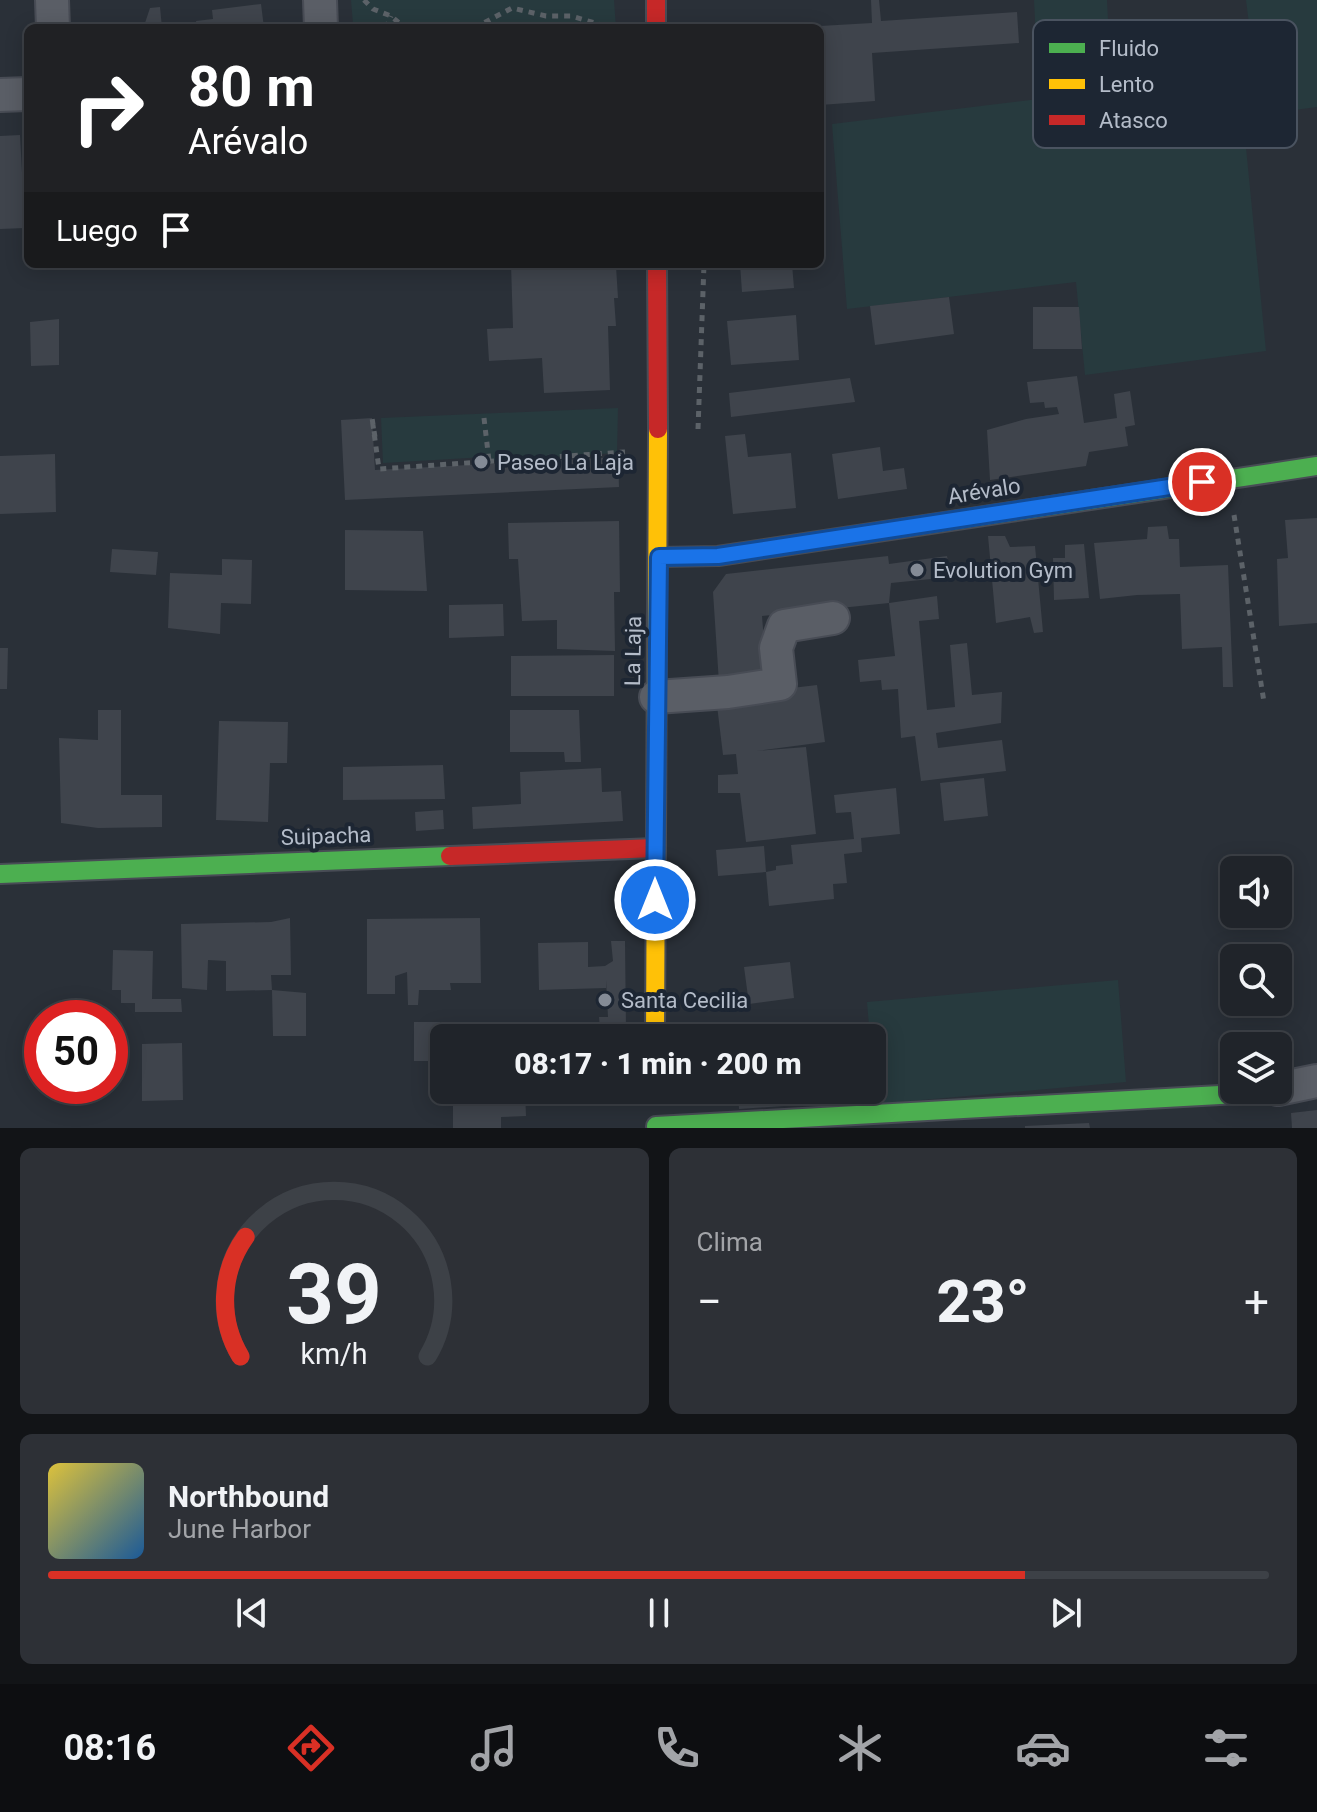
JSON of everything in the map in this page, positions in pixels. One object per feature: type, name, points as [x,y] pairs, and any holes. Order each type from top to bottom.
[{"type":"street","points":[[52,0],[53,24]]},
{"type":"street","points":[[320,0],[321,24]]},
{"type":"street","points":[[656,0],[656,24]]},
{"type":"street","points":[[0,95],[24,94]]},
{"type":"street","name":"La Laja","points":[[655,1024],[659,557],[657,268]]},
{"type":"street","name":"Arévalo","points":[[659,557],[718,556],[1317,466]]},
{"type":"street","points":[[656,697],[728,692],[780,684],[776,648],[784,626],[833,618]]},
{"type":"street","name":"Suipacha","points":[[0,874],[655,848]]},
{"type":"street","points":[[1292,1086],[1317,1081]]},
{"type":"street","points":[[656,1123],[1220,1095]]},
{"type":"path","points":[[364,0],[373,9],[391,16],[400,24]]},
{"type":"path","points":[[482,24],[512,8],[546,16],[571,16],[598,24]]},
{"type":"path","points":[[388,24],[391,16]]},
{"type":"path","points":[[375,437],[372,418],[379,469],[630,452]]},
{"type":"path","points":[[484,418],[489,461]]},
{"type":"path","points":[[1228,478],[1264,702]]},
{"type":"green space","points":[[351,0],[614,0],[616,24],[353,24]]},
{"type":"green space","points":[[1034,0],[1107,0],[1108,20],[1035,20]]},
{"type":"green space","points":[[1246,0],[1317,0],[1317,107],[1297,110],[1297,20],[1248,20]]},
{"type":"green space","points":[[1033,100],[1033,148],[1246,148],[1266,351],[1085,375],[1076,282],[847,309],[832,124]]},
{"type":"green space","points":[[618,408],[617,453],[383,463],[381,418]]},
{"type":"green space","points":[[1118,980],[1126,1082],[886,1103],[886,1024],[869,1024],[867,1002]]},
{"type":"building","points":[[871,0],[879,0],[881,21],[1017,12],[1019,43],[872,53],[875,101],[824,105],[824,26],[872,23]]},
{"type":"building","points":[[261,4],[264,24],[196,24],[196,21],[213,19],[212,10]]},
{"type":"building","points":[[160,7],[162,24],[136,24],[145,23],[150,8]]},
{"type":"building","points":[[20,135],[24,228],[0,229],[0,136]]},
{"type":"building","points":[[511,268],[616,268],[616,326],[608,326],[610,390],[544,393],[542,358],[489,361],[487,329],[513,328]]},
{"type":"building","points":[[740,268],[792,268],[794,288],[742,292]]},
{"type":"building","points":[[949,297],[954,334],[875,345],[870,306]]},
{"type":"building","points":[[1033,307],[1079,307],[1082,349],[1033,349]]},
{"type":"building","points":[[796,315],[799,360],[731,365],[727,321]]},
{"type":"building","points":[[59,319],[59,365],[31,366],[30,322]]},
{"type":"building","points":[[1077,376],[1084,423],[1117,418],[1114,394],[1130,391],[1135,425],[1125,427],[1128,446],[1089,452],[1086,466],[990,480],[987,430],[1059,414],[1057,407],[1045,408],[1044,402],[1030,403],[1027,382]]},
{"type":"building","points":[[850,378],[855,402],[731,417],[729,393]]},
{"type":"building","points":[[372,418],[375,470],[618,457],[619,487],[345,500],[341,420]]},
{"type":"building","points":[[745,434],[748,457],[791,453],[796,508],[733,514],[725,436]]},
{"type":"building","points":[[880,447],[883,471],[904,468],[907,489],[838,499],[832,454]]},
{"type":"building","points":[[55,454],[56,512],[0,514],[0,456]]},
{"type":"building","points":[[1317,518],[1317,623],[1279,626],[1277,559],[1288,558],[1285,520]]},
{"type":"building","points":[[619,521],[620,592],[614,592],[615,651],[557,649],[557,620],[522,621],[518,559],[509,559],[508,523]]},
{"type":"building","points":[[1167,526],[1169,539],[1179,539],[1180,567],[1228,565],[1233,687],[1223,687],[1222,647],[1182,649],[1180,594],[1100,599],[1094,543],[1147,539],[1148,527]]},
{"type":"building","points":[[345,530],[423,531],[427,591],[345,590]]},
{"type":"building","points":[[988,536],[1005,536],[1010,547],[1035,546],[1043,632],[1034,633],[1030,617],[996,623]]},
{"type":"building","points":[[1084,544],[1089,598],[1054,600],[1053,558],[1065,558],[1065,545]]},
{"type":"building","points":[[112,549],[158,552],[156,575],[110,572]]},
{"type":"building","points":[[888,556],[889,564],[947,556],[951,577],[891,583],[889,603],[762,616],[767,679],[719,683],[713,592],[726,574]]},
{"type":"building","points":[[222,559],[252,560],[251,604],[221,603],[220,634],[168,628],[170,573],[222,575]]},
{"type":"building","points":[[937,596],[939,619],[919,621],[927,710],[955,707],[950,645],[967,643],[972,695],[1002,692],[1001,723],[936,733],[938,748],[1002,740],[1006,771],[921,781],[915,736],[901,738],[898,689],[882,690],[881,680],[860,682],[858,660],[895,656],[889,603]]},
{"type":"building","points":[[503,604],[504,636],[449,638],[449,605]]},
{"type":"building","points":[[0,648],[8,648],[7,689],[0,689]]},
{"type":"building","points":[[614,655],[614,696],[511,696],[511,656]]},
{"type":"building","points":[[817,685],[825,742],[756,751],[806,747],[816,834],[746,842],[740,793],[718,793],[718,775],[738,774],[736,754],[723,755],[716,697]]},
{"type":"building","points":[[98,710],[121,710],[121,795],[162,795],[162,827],[98,828],[61,823],[59,738],[98,740]]},
{"type":"building","points":[[510,710],[579,710],[581,762],[565,762],[564,752],[510,752]]},
{"type":"building","points":[[219,721],[288,722],[287,763],[270,763],[268,822],[216,820]]},
{"type":"building","points":[[443,765],[445,799],[343,800],[343,767]]},
{"type":"building","points":[[601,768],[602,792],[621,791],[623,821],[473,829],[472,807],[521,804],[520,772]]},
{"type":"building","points":[[984,778],[988,816],[944,821],[940,783]]},
{"type":"building","points":[[896,788],[900,834],[861,838],[862,852],[844,854],[847,883],[833,884],[834,899],[769,906],[766,872],[776,870],[776,866],[793,864],[791,845],[854,839],[851,812],[836,813],[834,795]]},
{"type":"building","points":[[443,810],[444,829],[416,831],[415,812]]},
{"type":"building","points":[[764,846],[766,872],[718,876],[716,850]]},
{"type":"building","points":[[290,918],[291,975],[271,975],[272,990],[226,991],[226,961],[208,960],[207,990],[182,988],[181,924],[271,922]]},
{"type":"building","points":[[480,918],[481,983],[450,983],[451,990],[419,990],[418,1005],[408,1005],[407,972],[395,976],[395,994],[367,994],[367,919]]},
{"type":"building","points":[[611,941],[625,941],[626,1024],[600,1024],[599,1017],[608,1017],[606,980],[606,988],[539,990],[538,943],[588,942],[588,967],[605,966],[613,961]]},
{"type":"building","points":[[113,950],[153,951],[152,999],[181,999],[182,1012],[135,1012],[135,1003],[121,1000],[121,990],[112,990]]},
{"type":"building","points":[[790,962],[794,998],[749,1004],[744,967]]},
{"type":"building","points":[[272,990],[306,993],[306,1036],[273,1036]]},
{"type":"building","points":[[414,1022],[440,1022],[430,1024],[430,1061],[414,1061]]},
{"type":"building","points":[[182,1043],[183,1100],[142,1101],[142,1044]]},
{"type":"building","points":[[453,1104],[526,1104],[526,1116],[501,1117],[501,1128],[453,1128]]},
{"type":"building","points":[[739,1104],[784,1104],[784,1106],[739,1109]]},
{"type":"building","points":[[1317,1110],[1317,1128],[1292,1128],[1291,1113]]},
{"type":"building","points":[[1089,1123],[1090,1128],[1025,1128],[1025,1126]]},
{"type":"traffic: fast","points":[[659,557],[718,556],[1317,466]]},
{"type":"traffic: fast","points":[[0,874],[450,856]]},
{"type":"traffic: fast","points":[[656,1126],[1220,1095]]},
{"type":"traffic: slow","points":[[655,1024],[658,429]]},
{"type":"traffic: jam","points":[[656,0],[656,24]]},
{"type":"traffic: jam","points":[[657,268],[658,429]]},
{"type":"traffic: jam","points":[[450,856],[655,848]]},
{"type":"place","name":"Paseo La Laja","points":[[481,462]]},
{"type":"place","name":"Evolution Gym","points":[[917,570]]},
{"type":"place","name":"Santa Cecilia","points":[[605,1000]]},
{"type":"route","points":[[655,900],[659,557],[718,556],[1202,482]]}]
